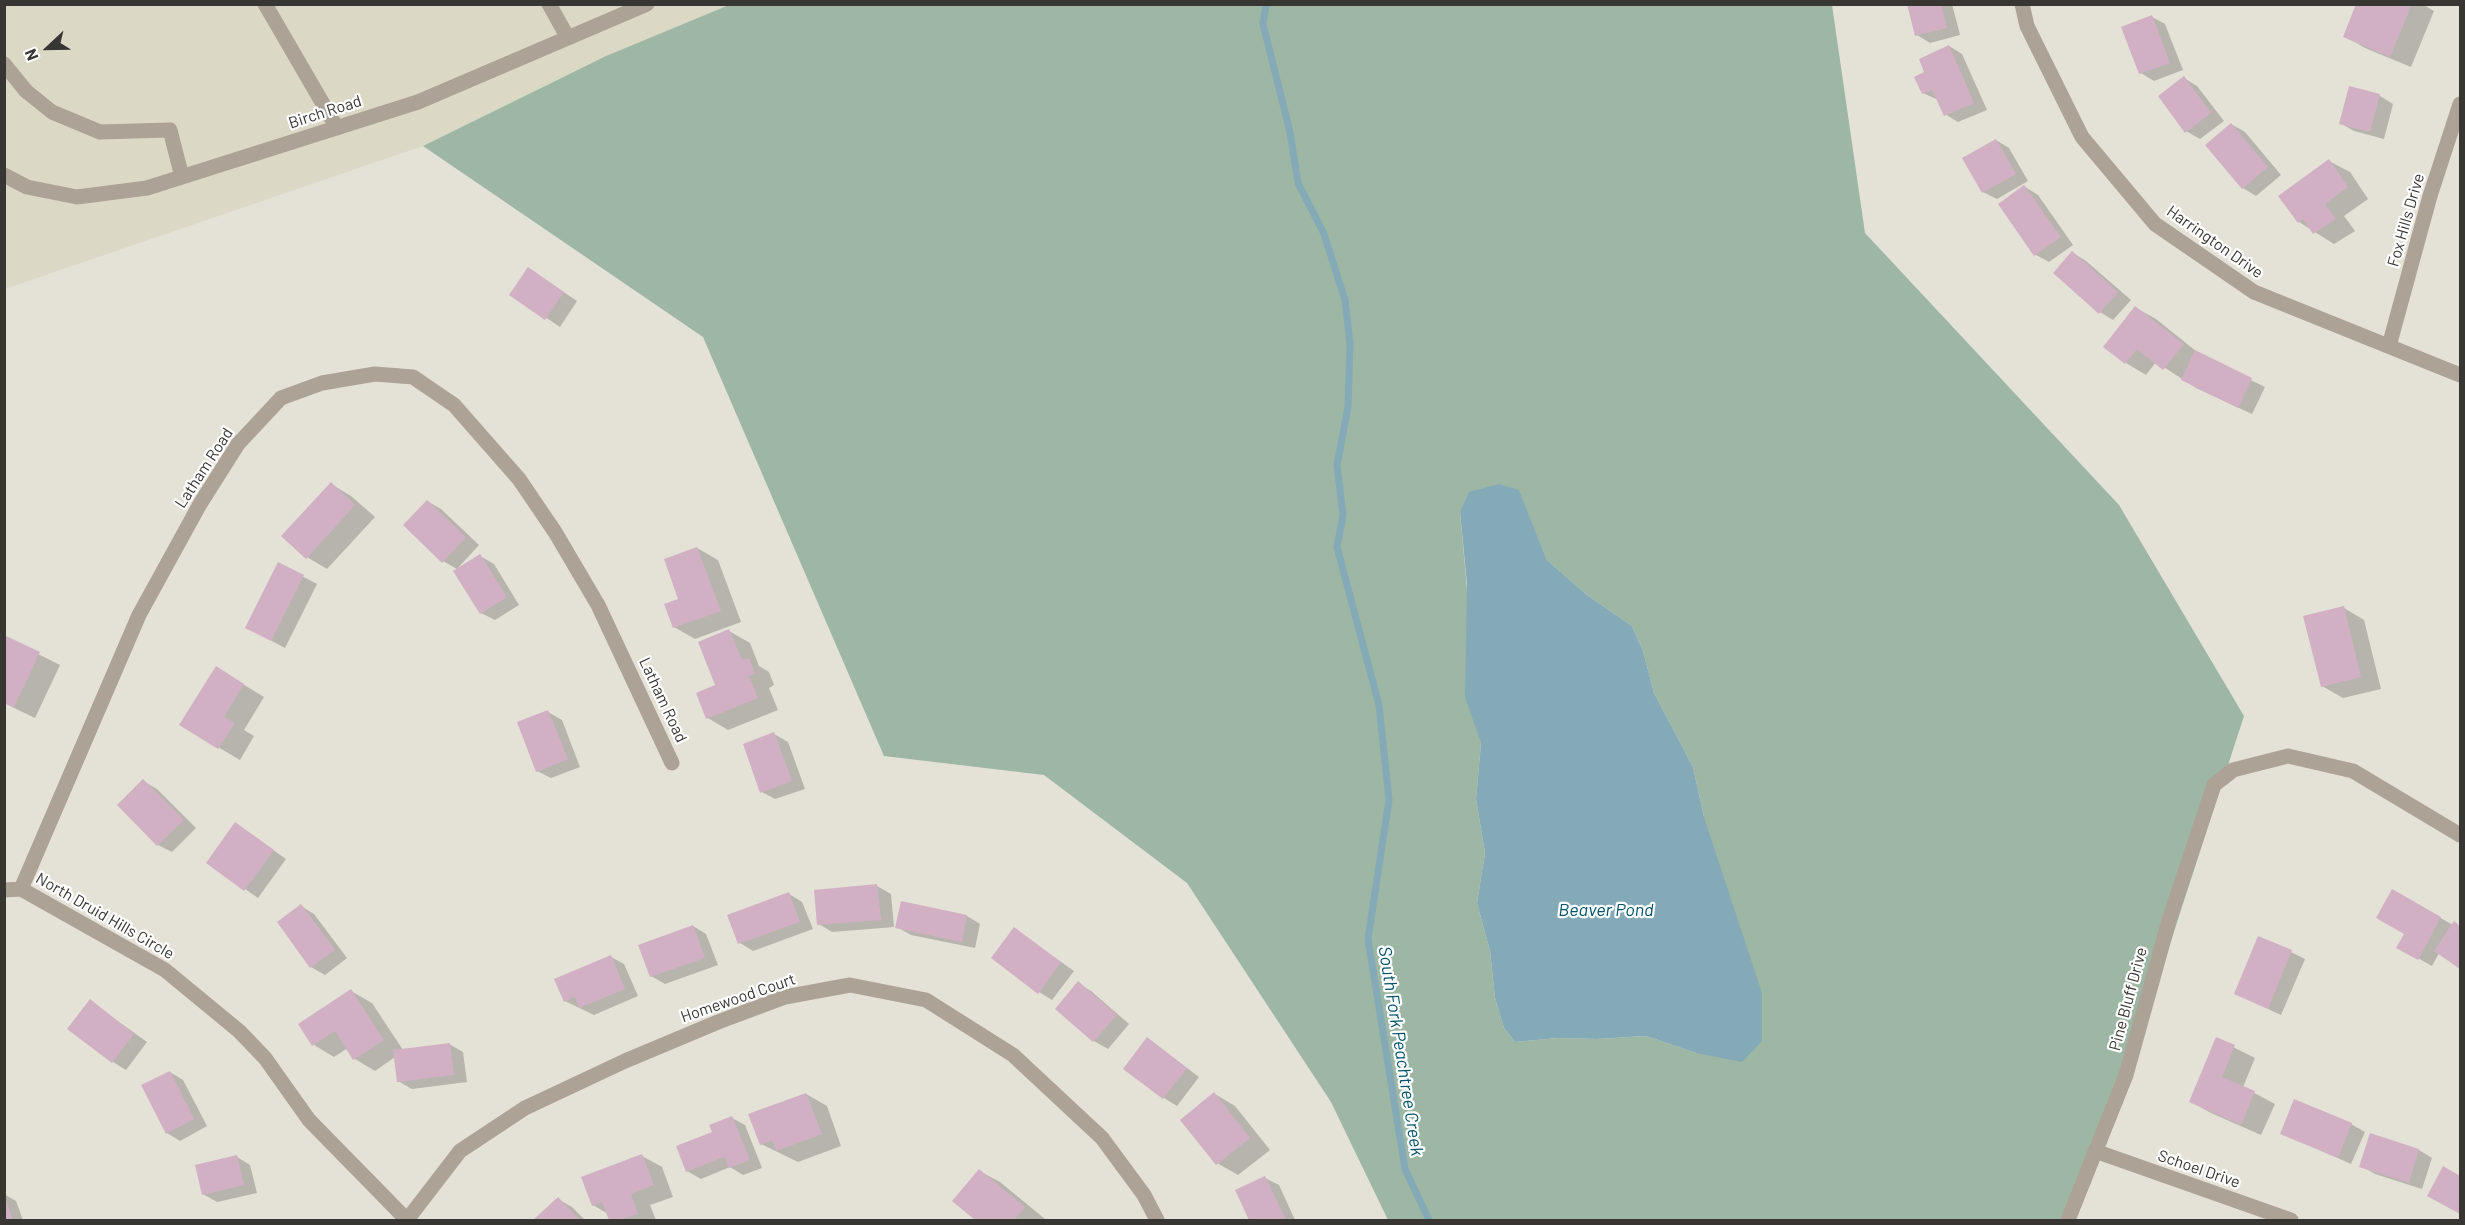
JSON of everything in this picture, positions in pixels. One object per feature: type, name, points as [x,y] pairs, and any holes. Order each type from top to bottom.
[{"type":"street","points":[[265,4],[337,128]]},
{"type":"street","points":[[549,4],[568,38]]},
{"type":"street","name":"Birch Road","points":[[4,175],[27,187],[77,197],[147,189],[418,102],[647,4]]},
{"type":"street","name":"Harrington Drive","points":[[2022,4],[2027,26],[2082,137],[2155,224],[2254,292],[2460,375]]},
{"type":"street","points":[[4,64],[26,91],[52,112],[99,132],[170,130],[182,177]]},
{"type":"street","name":"Fox Hills Drive","points":[[2389,346],[2430,196],[2460,104]]},
{"type":"street","name":"Latham Road","points":[[21,889],[139,615],[200,504],[238,444],[281,398],[322,383],[375,374],[413,377],[454,405],[519,479],[555,532],[598,605],[672,763]]},
{"type":"street","name":"Pine Bluff Drive","points":[[2068,1221],[2126,1075],[2170,917],[2214,785],[2233,770],[2288,756],[2353,771],[2460,835]]},
{"type":"street","name":"North Druid Hills Circle","points":[[4,890],[21,889],[165,969],[239,1031],[265,1058],[309,1120],[407,1220]]},
{"type":"street","name":"Homewood Court","points":[[407,1220],[460,1151],[525,1108],[625,1061],[718,1022],[785,997],[850,985],[926,1000],[1013,1055],[1102,1138],[1144,1195],[1157,1221]]},
{"type":"street","name":"Schoel Drive","points":[[2095,1151],[2291,1221]]},
{"type":"shaded area","points":[[4,5],[729,5],[606,56],[423,146],[5,289]]},
{"type":"green space","points":[[729,5],[1832,5],[1865,233],[2119,505],[2244,716],[2107,1138],[2072,1220],[1388,1220],[1331,1102],[1187,883],[1044,775],[884,756],[703,337],[423,146],[606,56]],"holes":[[[1519,491],[1547,560],[1587,595],[1632,626],[1643,651],[1654,693],[1693,767],[1704,817],[1696,1053],[1646,1036],[1597,1039],[1558,1038],[1515,1042],[1504,1028],[1495,998],[1490,951],[1477,903],[1485,853],[1476,799],[1481,743],[1460,512]]]},
{"type":"water","name":"Beaver Pond","points":[[1499,484],[1519,490],[1547,560],[1587,595],[1632,626],[1643,651],[1654,693],[1693,767],[1704,817],[1762,993],[1762,1041],[1742,1062],[1696,1053],[1646,1036],[1597,1039],[1558,1038],[1515,1042],[1504,1028],[1495,998],[1490,951],[1477,903],[1485,853],[1476,799],[1481,743],[1465,697],[1467,584],[1460,512],[1469,492]]},
{"type":"building","points":[[1907,4],[1941,4],[1947,28],[1915,36]]},
{"type":"building","points":[[2356,4],[2412,4],[2390,57],[2343,37]]},
{"type":"building","points":[[2152,15],[2170,63],[2139,74],[2121,27]]},
{"type":"building","points":[[1949,45],[1974,103],[1944,116],[1932,90],[1922,94],[1914,77],[1924,72],[1919,59]]},
{"type":"building","points":[[2184,76],[2211,113],[2185,133],[2158,96]]},
{"type":"building","points":[[2349,86],[2380,94],[2370,132],[2339,124]]},
{"type":"building","points":[[2231,123],[2268,167],[2242,189],[2205,145]]},
{"type":"building","points":[[1996,139],[2016,174],[1982,193],[1962,158]]},
{"type":"building","points":[[2329,159],[2348,187],[2325,204],[2336,219],[2313,234],[2303,219],[2298,223],[2278,196]]},
{"type":"building","points":[[2024,185],[2061,237],[2034,256],[1998,204]]},
{"type":"building","points":[[2072,251],[2118,292],[2099,314],[2053,273]]},
{"type":"building","points":[[528,267],[564,292],[545,320],[509,295]]},
{"type":"building","points":[[2135,306],[2184,344],[2163,370],[2137,349],[2125,364],[2103,347]]},
{"type":"building","points":[[2195,350],[2252,378],[2238,408],[2181,380]]},
{"type":"building","points":[[331,482],[355,505],[306,559],[281,536]]},
{"type":"building","points":[[427,500],[466,537],[442,563],[403,525]]},
{"type":"building","points":[[697,547],[721,611],[673,628],[664,604],[678,599],[664,559]]},
{"type":"building","points":[[480,554],[507,597],[480,614],[453,571]]},
{"type":"building","points":[[278,562],[304,575],[271,641],[245,628]]},
{"type":"building","points":[[2344,606],[2361,677],[2321,687],[2303,616]]},
{"type":"building","points":[[729,629],[742,660],[749,658],[755,674],[749,676],[758,698],[706,719],[696,693],[715,685],[698,642]]},
{"type":"building","points":[[4,635],[40,652],[14,707],[4,703]]},
{"type":"building","points":[[216,666],[244,684],[224,717],[235,723],[218,749],[179,725]]},
{"type":"building","points":[[548,710],[568,759],[536,772],[517,722]]},
{"type":"building","points":[[774,732],[792,781],[760,793],[743,744]]},
{"type":"building","points":[[143,779],[184,820],[157,846],[117,805]]},
{"type":"building","points":[[235,822],[274,850],[244,891],[206,863]]},
{"type":"building","points":[[877,884],[881,920],[817,925],[814,890]]},
{"type":"building","points":[[2392,889],[2441,917],[2418,960],[2396,948],[2404,934],[2376,918]]},
{"type":"building","points":[[789,892],[800,922],[738,944],[727,915]]},
{"type":"building","points":[[901,901],[967,915],[962,942],[895,928]]},
{"type":"building","points":[[301,904],[335,950],[310,968],[277,922]]},
{"type":"building","points":[[2454,921],[2460,926],[2460,969],[2434,951]]},
{"type":"building","points":[[693,925],[705,958],[650,977],[638,945]]},
{"type":"building","points":[[1014,927],[1061,962],[1038,994],[991,958]]},
{"type":"building","points":[[2258,936],[2292,950],[2268,1009],[2234,994]]},
{"type":"building","points":[[611,955],[625,989],[579,1008],[575,997],[564,1002],[554,979]]},
{"type":"building","points":[[1078,981],[1117,1015],[1093,1042],[1055,1009]]},
{"type":"building","points":[[351,989],[384,1040],[353,1060],[335,1031],[312,1046],[298,1024]]},
{"type":"building","points":[[90,999],[134,1034],[112,1063],[67,1029]]},
{"type":"building","points":[[1147,1037],[1187,1068],[1163,1099],[1123,1069]]},
{"type":"building","points":[[2216,1037],[2235,1045],[2222,1077],[2255,1091],[2241,1125],[2189,1102]]},
{"type":"building","points":[[450,1043],[454,1075],[397,1082],[393,1050]]},
{"type":"building","points":[[170,1071],[194,1119],[166,1134],[141,1085]]},
{"type":"building","points":[[1214,1092],[1250,1138],[1216,1165],[1180,1120]]},
{"type":"building","points":[[806,1093],[822,1134],[776,1151],[772,1140],[760,1145],[748,1114]]},
{"type":"building","points":[[2294,1099],[2352,1123],[2338,1158],[2280,1134]]},
{"type":"building","points":[[732,1116],[750,1160],[729,1168],[724,1157],[686,1172],[676,1146],[712,1132],[709,1125]]},
{"type":"building","points":[[2370,1133],[2419,1149],[2409,1183],[2359,1167]]},
{"type":"building","points":[[642,1154],[654,1185],[631,1194],[638,1214],[621,1220],[609,1220],[602,1202],[592,1206],[581,1177]]},
{"type":"building","points":[[237,1155],[244,1185],[202,1195],[195,1165]]},
{"type":"building","points":[[2443,1166],[2460,1176],[2460,1214],[2427,1196]]},
{"type":"building","points":[[979,1169],[1025,1207],[1014,1220],[975,1220],[952,1201]]},
{"type":"building","points":[[1265,1176],[1286,1220],[1249,1220],[1235,1190]]},
{"type":"building","points":[[5,1197],[13,1220],[4,1220]]},
{"type":"building","points":[[558,1197],[580,1220],[533,1220]]},
{"type":"waterway","name":"South Fork Peachtree Creek","points":[[1266,4],[1263,24],[1290,132],[1298,183],[1324,234],[1345,300],[1350,344],[1348,407],[1337,465],[1343,515],[1337,547],[1379,705],[1389,800],[1368,939],[1405,1169],[1429,1220]]}]
